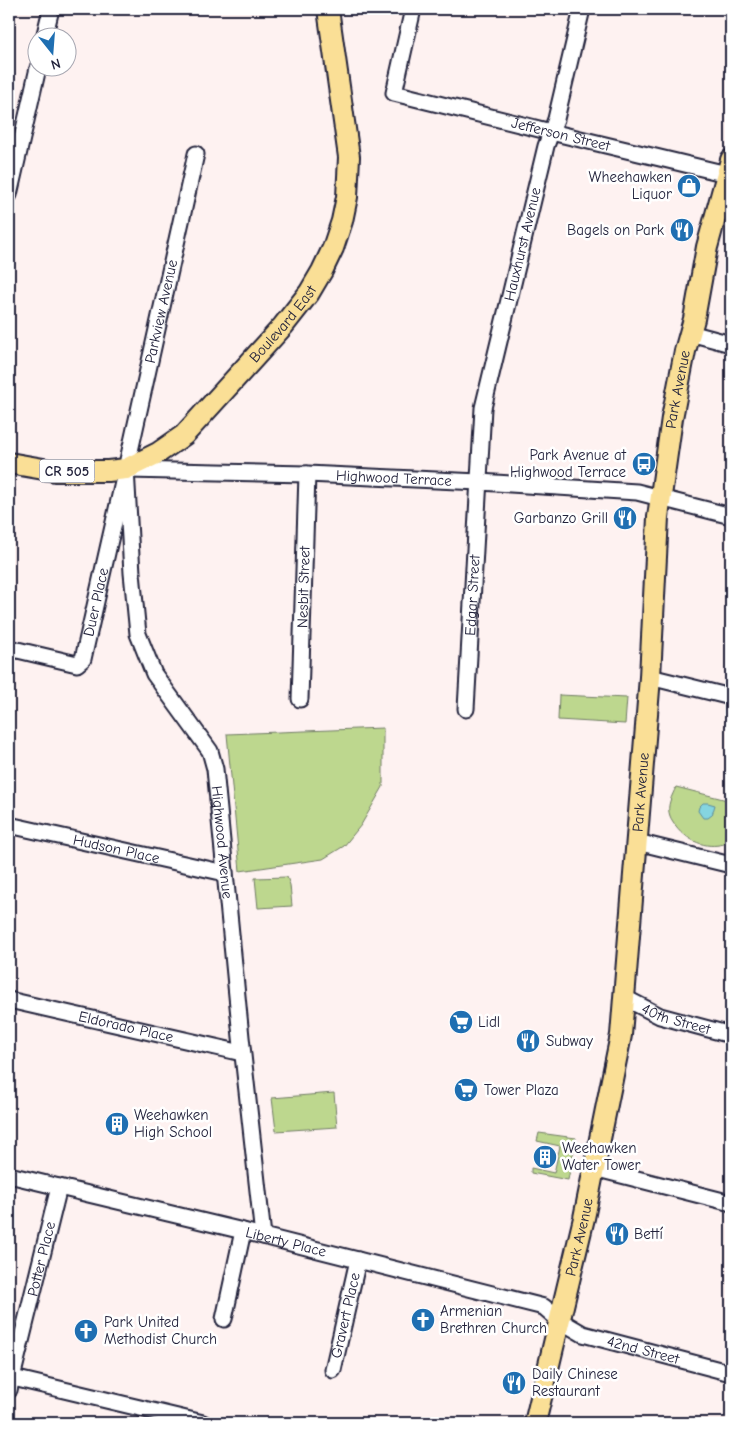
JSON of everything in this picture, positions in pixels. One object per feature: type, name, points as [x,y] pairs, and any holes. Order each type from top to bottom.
[{"type":"main road","name":"Boulevard East","points":[[9,463],[55,471],[126,470],[158,453],[184,435],[292,315],[316,283],[328,260],[338,234],[345,205],[349,157],[328,9]]},
{"type":"main road","name":"Park Avenue","points":[[535,1423],[594,1168],[621,1035],[650,677],[654,572],[660,497],[672,418],[707,247],[730,169]]},
{"type":"street","points":[[46,28],[51,9]]},
{"type":"street","name":"Jefferson Street","points":[[413,9],[394,93],[551,132],[730,169]]},
{"type":"street","name":"Hauxhurst Avenue","points":[[479,482],[483,408],[546,146],[582,9]]},
{"type":"street","points":[[9,194],[36,78]]},
{"type":"street","name":"Parkview Avenue","points":[[126,470],[196,154]]},
{"type":"street","points":[[690,333],[731,344]]},
{"type":"street","name":"Highwood Terrace","points":[[126,470],[307,474],[479,482],[637,492],[660,497]]},
{"type":"street","name":"Duer Place","points":[[9,648],[77,664],[83,659],[126,470]]},
{"type":"street","name":"Highwood Avenue","points":[[126,470],[132,573],[138,634],[154,674],[210,751],[215,769],[242,1053],[263,1236]]},
{"type":"street","name":"Nesbit Street","points":[[300,699],[307,474]]},
{"type":"street","name":"Edgar Street","points":[[466,709],[479,482]]},
{"type":"street","name":"CR 505","points":[[660,497],[731,516]]},
{"type":"street","points":[[650,677],[731,697]]},
{"type":"street","name":"Hudson Place","points":[[9,825],[225,873]]},
{"type":"street","points":[[637,842],[731,865]]},
{"type":"street","name":"40th Street","points":[[623,997],[660,1016],[731,1035]]},
{"type":"street","name":"Eldorado Place","points":[[9,1000],[242,1053]]},
{"type":"street","points":[[594,1168],[731,1203]]},
{"type":"street","name":"Liberty Place","points":[[9,1175],[243,1231],[544,1307],[559,1320]]},
{"type":"street","name":"Potter Place","points":[[10,1382],[59,1187]]},
{"type":"street","points":[[224,1319],[243,1231]]},
{"type":"street","name":"Gravert Place","points":[[333,1370],[358,1260]]},
{"type":"street","name":"42nd Street","points":[[559,1320],[583,1334],[731,1372]]},
{"type":"street","points":[[10,1382],[202,1423]]},
{"type":"green space","points":[[559,695],[627,698],[625,724],[558,720]]},
{"type":"green space","points":[[383,728],[383,787],[361,825],[344,846],[323,859],[240,871],[227,734]]},
{"type":"green space","points":[[676,787],[731,801],[731,815],[724,844],[710,845],[691,840],[676,826],[670,817],[669,809]]},
{"type":"green space","points":[[287,877],[290,885],[292,906],[258,908],[255,878]]},
{"type":"green space","points":[[334,1093],[337,1127],[276,1131],[272,1098]]},
{"type":"green space","points":[[539,1133],[576,1138],[568,1180],[531,1173],[531,1168],[554,1173],[560,1146],[537,1141]]},
{"type":"water","points":[[703,803],[715,805],[712,815],[708,818],[703,818],[698,811]]},
{"type":"place","name":"Wheehawken Liquor","points":[[689,186]]},
{"type":"place","name":"Bagels on Park","points":[[682,230]]},
{"type":"place","name":"Park Avenue at Highwood Terrace","points":[[644,464]]},
{"type":"place","name":"Garbanzo Grill","points":[[625,518]]},
{"type":"place","name":"Lidl","points":[[461,1022]]},
{"type":"place","name":"Subway","points":[[528,1041]]},
{"type":"place","name":"Tower Plaza","points":[[466,1090]]},
{"type":"place","name":"Weehawken High School","points":[[117,1124]]},
{"type":"place","name":"Weehawken Water Tower","points":[[545,1157]]},
{"type":"place","name":"Bettí","points":[[617,1234]]},
{"type":"place","name":"Armenian Brethren Church","points":[[423,1320]]},
{"type":"place","name":"Park United Methodist Church","points":[[86,1331]]},
{"type":"place","name":"Daily Chinese Restaurant","points":[[514,1383]]}]
